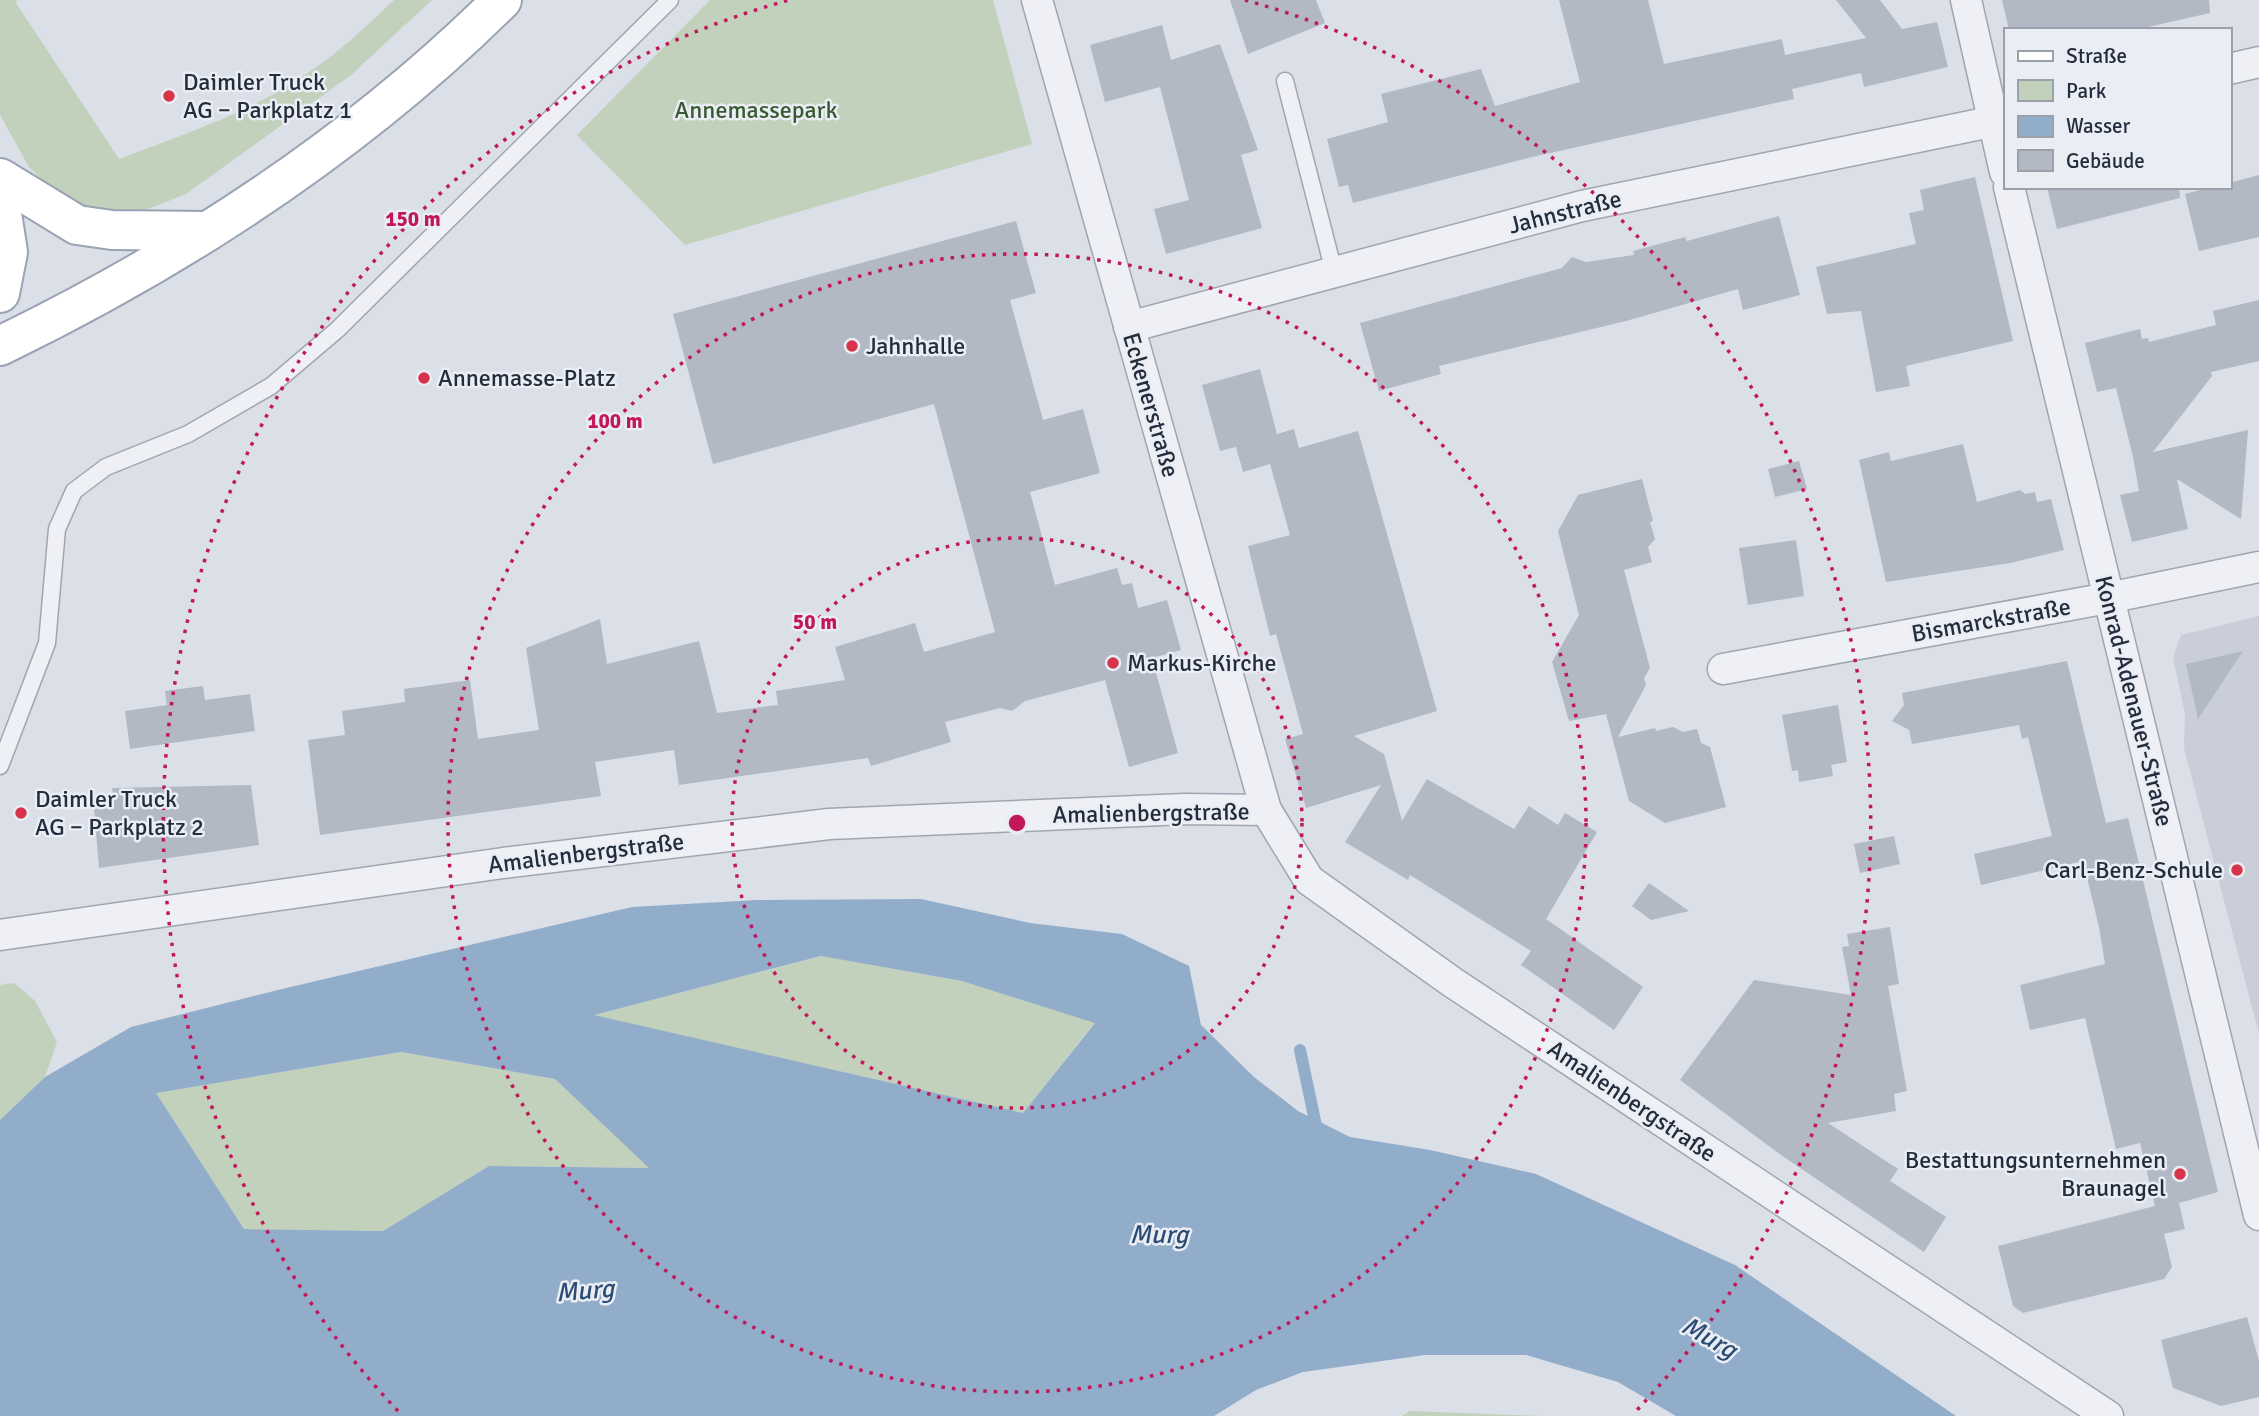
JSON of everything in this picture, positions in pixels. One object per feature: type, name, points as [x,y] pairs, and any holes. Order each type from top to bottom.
[{"type":"main road","points":[[0,346],[65,315],[208,231],[306,165],[379,109],[502,0]]},
{"type":"main road","points":[[0,178],[77,225],[112,230],[208,231]]},
{"type":"main road","points":[[0,201],[8,252],[0,293]]},
{"type":"street","name":"Eckenerstraße","points":[[1037,0],[1266,810]]},
{"type":"street","points":[[1966,0],[1999,120],[2004,163]]},
{"type":"street","points":[[2231,69],[2259,62]]},
{"type":"street","name":"Jahnstraße","points":[[1129,327],[1582,206],[1999,120]]},
{"type":"street","name":"Konrad-Adenauer-Straße","points":[[2009,189],[2259,1215]]},
{"type":"street","name":"Bismarckstraße","points":[[1723,669],[2108,598],[2259,567]]},
{"type":"street","name":"Amalienbergstraße","points":[[0,935],[503,863],[829,824],[1185,809],[1266,810],[1310,880],[1452,982],[2108,1416]]},
{"type":"lane","points":[[0,766],[47,643],[57,529],[74,491],[106,467],[188,435],[271,386],[337,330],[670,0]]},
{"type":"lane","points":[[1285,81],[1334,272]]},
{"type":"shaded area","name":"Carl-Benz-Schule","points":[[2259,616],[2259,1034],[2184,748],[2185,714],[2173,658],[2181,635]]},
{"type":"green space","points":[[0,0],[17,0],[16,3],[119,159],[216,122],[286,87],[331,56],[394,0],[432,0],[351,75],[186,194],[138,213],[104,214],[65,202],[29,167],[0,115]]},
{"type":"green space","name":"Annemassepark","points":[[710,0],[993,0],[1032,144],[685,245],[577,135]]},
{"type":"green space","points":[[822,956],[962,981],[1095,1022],[1023,1113],[592,1015]]},
{"type":"green space","points":[[14,983],[35,1001],[57,1042],[45,1077],[0,1120],[0,985]]},
{"type":"green space","points":[[401,1052],[555,1079],[650,1168],[489,1166],[383,1231],[244,1229],[155,1092]]},
{"type":"green space","points":[[1410,1411],[1541,1416],[1402,1416]]},
{"type":"water","name":"Murg","points":[[921,899],[1030,923],[1122,934],[1189,966],[1201,1025],[1254,1077],[1298,1111],[1350,1137],[1430,1150],[1536,1174],[1735,1265],[1956,1416],[1676,1416],[1618,1382],[1526,1355],[1425,1355],[1303,1372],[1256,1390],[1214,1416],[0,1416],[0,1120],[45,1077],[131,1027],[282,989],[632,907],[757,900]],"holes":[[[821,956],[962,981],[1095,1023],[1023,1113],[594,1015]],[[401,1052],[555,1079],[649,1168],[489,1166],[383,1231],[244,1229],[156,1093]]]},
{"type":"building","points":[[1230,0],[1316,0],[1325,23],[1248,54]]},
{"type":"building","points":[[1559,0],[1648,0],[1664,64],[1782,39],[1785,55],[1866,38],[1836,0],[1880,0],[1902,29],[1937,22],[1948,67],[1864,87],[1861,73],[1792,89],[1794,99],[1532,157],[1353,203],[1348,185],[1339,187],[1327,139],[1388,122],[1381,94],[1481,69],[1495,106],[1580,82]]},
{"type":"building","points":[[2002,0],[2209,0],[2210,13],[2144,28],[2009,28]]},
{"type":"building","points":[[1162,25],[1171,60],[1220,44],[1258,150],[1241,155],[1262,228],[1166,254],[1154,209],[1189,200],[1160,87],[1105,102],[1090,45]]},
{"type":"building","points":[[2259,175],[2259,237],[2199,251],[2185,194],[2203,189],[2231,189],[2231,182]]},
{"type":"building","points":[[1975,177],[2013,341],[1906,366],[1910,386],[1876,392],[1861,311],[1827,314],[1816,267],[1916,244],[1909,213],[1924,210],[1920,190]]},
{"type":"building","points":[[2047,189],[2179,189],[2180,198],[2057,229]]},
{"type":"building","points":[[1779,216],[1800,295],[1743,310],[1738,289],[1626,321],[1439,366],[1441,374],[1379,391],[1360,323],[1562,268],[1572,257],[1586,262],[1634,255],[1633,251],[1685,237],[1687,241]]},
{"type":"building","points":[[1016,221],[1036,293],[1010,300],[1043,420],[1083,409],[1100,473],[1030,492],[1055,585],[1117,568],[1122,585],[1132,583],[1138,608],[1167,600],[1181,650],[1152,658],[1178,753],[1129,767],[1105,680],[1025,701],[1012,711],[1000,708],[945,722],[951,742],[871,766],[868,758],[679,785],[674,750],[595,762],[601,796],[320,835],[308,740],[345,735],[342,711],[405,702],[404,689],[470,680],[478,739],[539,730],[526,648],[600,619],[607,664],[699,641],[717,713],[778,705],[776,691],[845,680],[835,647],[915,623],[924,652],[995,632],[934,404],[713,464],[673,314]]},
{"type":"building","points":[[2259,300],[2259,361],[2211,372],[2212,376],[2153,452],[2248,430],[2241,519],[2177,479],[2188,529],[2132,542],[2120,495],[2139,491],[2133,457],[2116,388],[2097,392],[2085,343],[2140,329],[2142,339],[2148,338],[2149,342],[2216,325],[2213,311]]},
{"type":"building","points":[[1260,369],[1277,434],[1294,429],[1299,448],[1358,431],[1437,711],[1354,736],[1384,754],[1402,821],[1427,779],[1514,829],[1529,806],[1558,825],[1565,813],[1597,832],[1546,919],[1643,987],[1614,1030],[1521,965],[1531,951],[1410,875],[1408,880],[1345,842],[1381,785],[1306,808],[1285,739],[1303,734],[1276,634],[1270,636],[1248,546],[1290,535],[1270,464],[1243,472],[1236,447],[1220,451],[1202,385]]},
{"type":"building","points":[[1963,444],[1977,502],[2020,490],[2025,494],[2035,492],[2037,502],[2051,499],[2064,550],[2010,563],[1886,582],[1859,460],[1889,452],[1891,461]]},
{"type":"building","points":[[1799,461],[1807,489],[1775,497],[1768,469]]},
{"type":"building","points":[[1642,479],[1653,521],[1650,522],[1655,539],[1648,547],[1652,562],[1624,570],[1650,668],[1644,678],[1646,685],[1618,737],[1655,728],[1656,731],[1673,727],[1683,732],[1697,729],[1701,743],[1710,747],[1726,807],[1665,823],[1629,801],[1606,714],[1569,721],[1552,662],[1579,615],[1558,531],[1578,495]]},
{"type":"building","points":[[1796,540],[1804,596],[1748,605],[1739,548]]},
{"type":"building","points":[[2243,651],[2198,719],[2186,664]]},
{"type":"building","points":[[2067,661],[2106,823],[2128,818],[2218,1192],[2179,1203],[2185,1229],[2164,1234],[2172,1267],[2164,1279],[2023,1313],[2013,1306],[1998,1246],[2155,1206],[2140,1143],[2116,1149],[2085,1018],[2030,1030],[2020,985],[2105,964],[2099,927],[2083,861],[1981,885],[1974,854],[2052,836],[2028,737],[2022,739],[2019,725],[1912,744],[1909,730],[1892,721],[1904,705],[1902,693]]},
{"type":"building","points":[[203,686],[205,700],[250,694],[255,731],[130,749],[125,711],[167,705],[165,691]]},
{"type":"building","points":[[1838,705],[1847,762],[1831,765],[1833,776],[1799,782],[1798,770],[1792,771],[1782,715]]},
{"type":"building","points":[[251,785],[259,845],[99,868],[93,797],[113,794],[112,788]]},
{"type":"building","points":[[1894,836],[1900,864],[1860,873],[1854,844]]},
{"type":"building","points":[[1649,883],[1689,911],[1651,920],[1632,906]]},
{"type":"building","points":[[1890,927],[1899,984],[1888,986],[1907,1091],[1894,1094],[1896,1111],[1828,1123],[1898,1169],[1890,1181],[1946,1217],[1924,1252],[1781,1155],[1680,1080],[1754,980],[1851,995],[1842,947],[1849,946],[1847,934]]},
{"type":"building","points":[[2247,1317],[2259,1361],[2259,1397],[2221,1406],[2173,1388],[2161,1340]]},
{"type":"waterway","points":[[1300,1050],[1318,1135]]},
{"type":"place","name":"Daimler Truck AG − Parkplatz 1","points":[[169,96]]},
{"type":"place","name":"Jahnhalle","points":[[852,346]]},
{"type":"place","name":"Annemasse-Platz","points":[[424,378]]},
{"type":"place","name":"Markus-Kirche","points":[[1113,663]]},
{"type":"place","name":"Daimler Truck AG − Parkplatz 2","points":[[21,813]]},
{"type":"place","name":"Carl-Benz-Schule","points":[[2237,870]]},
{"type":"place","name":"Bestattungsunternehmen Braunagel","points":[[2180,1174]]}]
